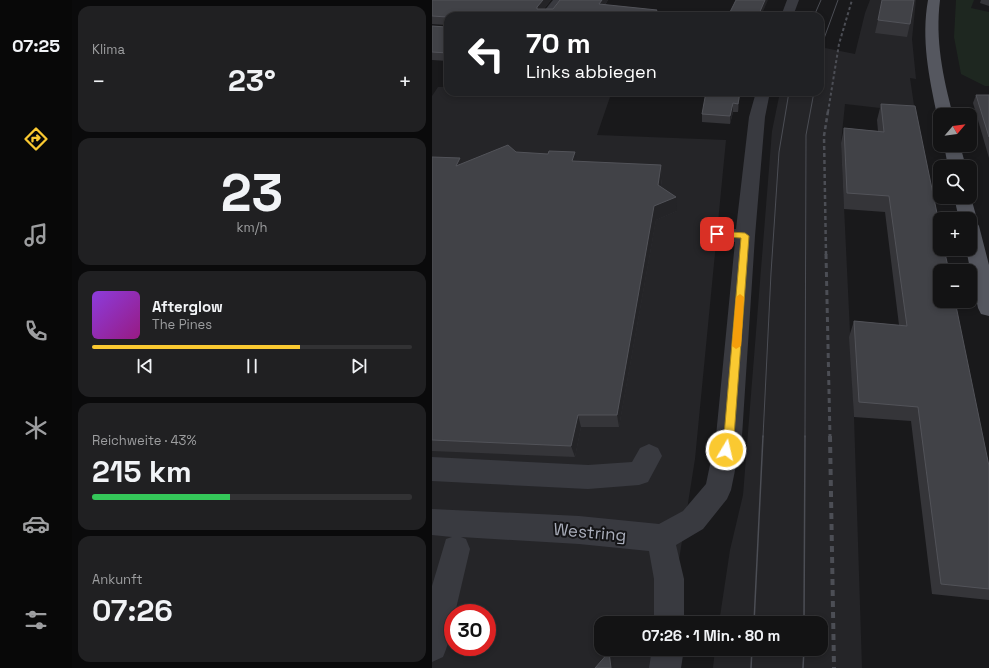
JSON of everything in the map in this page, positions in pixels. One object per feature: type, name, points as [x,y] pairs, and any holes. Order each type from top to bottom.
[{"type":"main road","points":[[934,0],[932,11],[933,47],[938,87],[943,108]]},
{"type":"main road","points":[[977,256],[989,308]]},
{"type":"street","points":[[549,12],[558,0]]},
{"type":"street","points":[[788,12],[793,0]]},
{"type":"street","points":[[669,616],[669,579],[661,538],[693,520],[718,490],[729,436],[745,236],[757,117],[762,96]]},
{"type":"street","points":[[717,234],[745,236]]},
{"type":"street","points":[[432,469],[588,477],[639,473],[649,456]]},
{"type":"street","name":"Westring","points":[[432,522],[579,530],[661,538]]},
{"type":"street","points":[[432,646],[456,549]]},
{"type":"street","points":[[665,668],[667,656]]},
{"type":"shaded area","points":[[870,0],[916,0],[912,39],[916,79],[910,78],[915,112],[845,104],[841,143],[854,417],[862,668],[713,668],[714,656],[828,656],[828,616],[720,616],[730,550],[743,495],[772,131],[779,96],[824,96],[824,48],[855,54],[865,13]]},
{"type":"shaded area","points":[[956,0],[974,0],[971,8],[989,12],[989,86],[985,86],[961,74],[954,37]]},
{"type":"shaded area","points":[[438,87],[444,87],[444,96],[610,96],[597,135],[726,140],[695,459],[670,616],[594,616],[594,656],[663,656],[661,668],[432,668],[432,96]]},
{"type":"building","points":[[432,0],[543,0],[537,9],[553,9],[560,0],[602,0],[599,4],[657,10],[656,12],[444,12],[444,17],[432,16]]},
{"type":"building","points":[[736,0],[765,0],[760,12],[730,12]]},
{"type":"building","points":[[882,0],[914,0],[910,24],[878,20]]},
{"type":"building","points":[[432,26],[444,27],[444,53],[432,52]]},
{"type":"building","points":[[976,95],[989,95],[989,137]]},
{"type":"building","points":[[705,96],[739,96],[738,104],[733,103],[730,116],[702,114]]},
{"type":"building","points":[[881,104],[915,106],[933,194],[933,204],[935,204],[937,212],[933,212],[933,256],[946,256],[947,264],[933,264],[933,308],[956,308],[989,466],[989,589],[941,584],[918,407],[859,402],[854,321],[907,326],[889,196],[847,193],[844,128],[884,132]]},
{"type":"building","points":[[508,145],[516,152],[548,154],[549,151],[575,152],[572,161],[661,165],[658,185],[676,197],[654,206],[617,415],[578,415],[571,446],[432,440],[432,157],[460,158],[456,166]]},
{"type":"building","points":[[606,656],[610,656],[611,668],[595,668]]},
{"type":"tram line","points":[[816,12],[821,0]]},
{"type":"tram line","points":[[824,38],[838,0]]},
{"type":"tram line","points":[[763,437],[771,273],[779,152],[788,96]]},
{"type":"tram line","points":[[805,437],[806,135],[813,96]]},
{"type":"tram line","points":[[754,616],[763,436]]},
{"type":"tram line","points":[[804,616],[805,436]]},
{"type":"tram line","points":[[751,668],[752,656]]},
{"type":"tram line","points":[[803,668],[804,656]]},
{"type":"railway","points":[[828,112],[839,44],[852,0]]},
{"type":"railway","points":[[826,255],[824,136],[828,111]]},
{"type":"railway","points":[[826,254],[830,437]]},
{"type":"railway","points":[[830,436],[834,668]]},
{"type":"slow traffic","points":[[736,346],[740,297]]},
{"type":"route","points":[[717,234],[745,236],[729,436],[726,450]]}]
